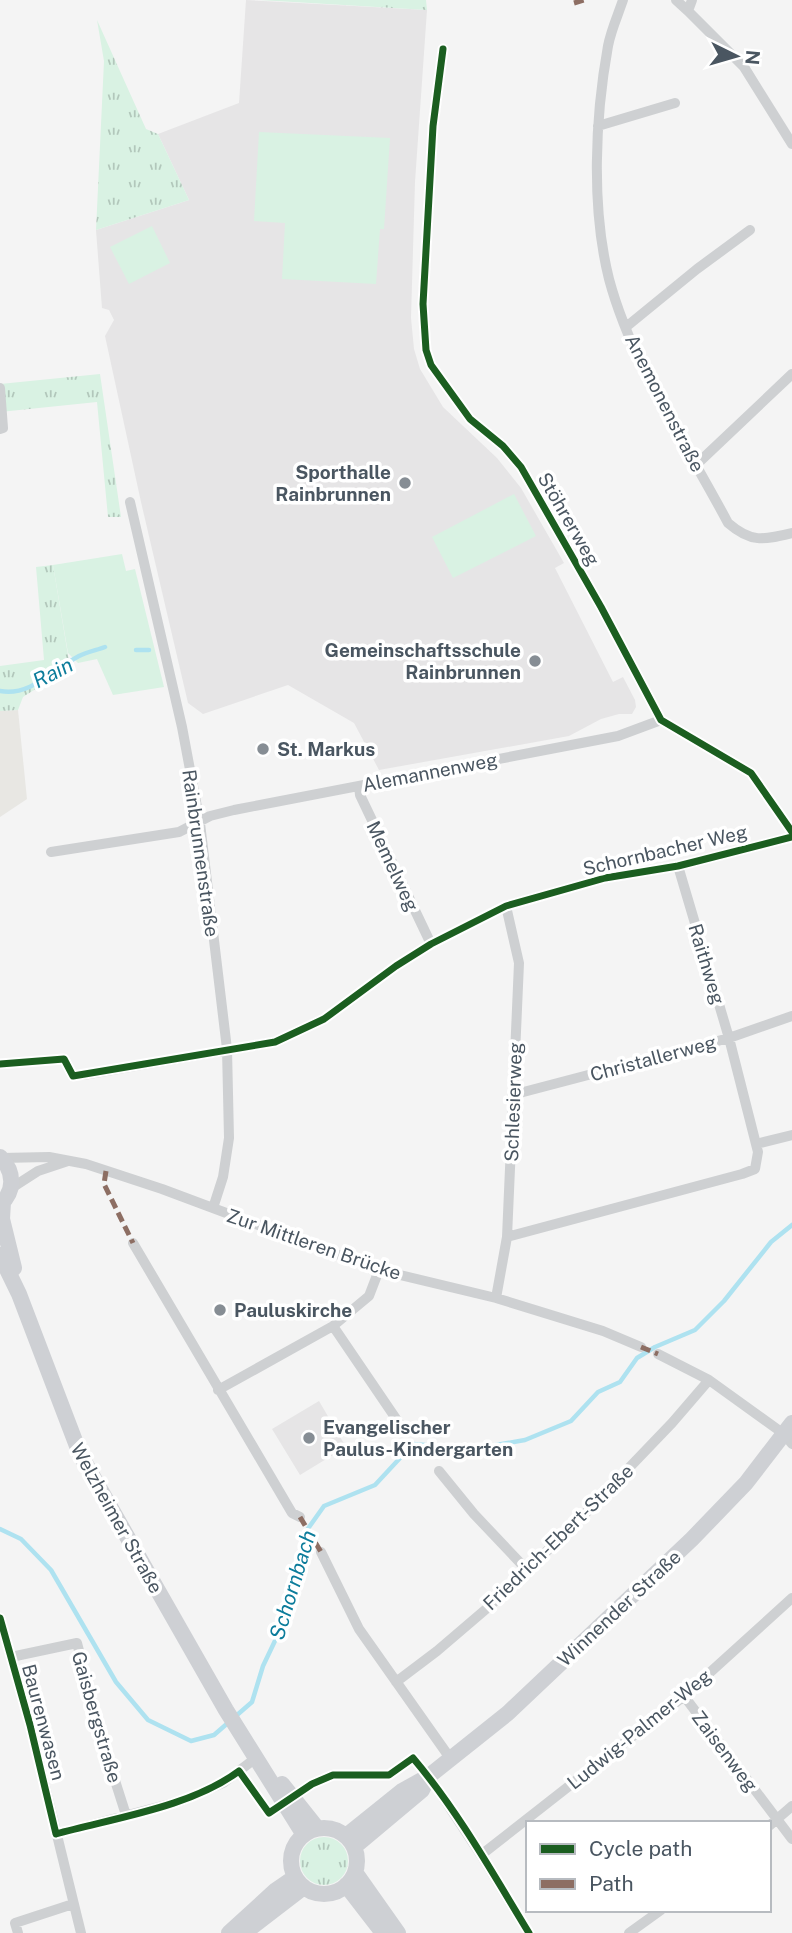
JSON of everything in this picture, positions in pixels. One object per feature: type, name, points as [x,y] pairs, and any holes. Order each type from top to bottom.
[{"type":"main road","name":"Welzheimer Straße","points":[[0,1158],[10,1171],[2,1219],[19,1294]]},
{"type":"main road","name":"Welzheimer Straße","points":[[0,1255],[19,1294],[80,1454],[226,1710],[256,1758],[310,1832]]},
{"type":"main road","name":"Winnender Straße","points":[[350,1841],[402,1791],[429,1776],[508,1713],[692,1539],[789,1434]]},
{"type":"main road","name":"Welzheimer Straße","points":[[239,1731],[310,1832]]},
{"type":"main road","points":[[327,1828],[350,1841],[356,1855],[350,1879],[336,1891],[325,1894],[314,1892],[300,1882],[291,1859],[293,1850],[310,1832],[327,1828]]},
{"type":"main road","points":[[350,1879],[383,1933]]},
{"type":"main road","points":[[350,1879],[398,1933]]},
{"type":"main road","points":[[229,1933],[276,1890],[300,1882]]},
{"type":"main road","points":[[244,1933],[300,1882]]},
{"type":"street","name":"Anemonenstraße","points":[[623,0],[609,44],[598,126],[597,174],[601,228],[609,278],[626,327],[662,403],[728,523],[743,537],[771,539],[792,533]]},
{"type":"street","points":[[676,0],[690,5],[744,68],[792,144]]},
{"type":"street","name":"Stöhrerweg","points":[[443,49],[433,126],[423,304],[426,349],[431,365],[470,419],[503,446],[521,467],[601,607],[661,720]]},
{"type":"street","points":[[598,126],[675,103]]},
{"type":"street","points":[[626,327],[750,230]]},
{"type":"street","points":[[697,464],[792,374]]},
{"type":"street","points":[[0,388],[3,428],[0,429]]},
{"type":"street","name":"Rainbrunnenstraße","points":[[130,502],[182,727],[200,823],[227,1049],[229,1138],[223,1177],[213,1208]]},
{"type":"street","points":[[661,720],[751,773],[792,835]]},
{"type":"street","name":"Alemannenweg","points":[[51,852],[179,832],[210,816],[234,810],[618,736],[661,720]]},
{"type":"street","name":"Memelweg","points":[[359,786],[360,795],[431,944]]},
{"type":"street","name":"Schornbacher Weg","points":[[83,1075],[275,1042],[324,1019],[431,944],[506,906],[605,878],[678,866],[792,835]]},
{"type":"street","name":"Raithweg","points":[[678,866],[729,1038],[756,1144]]},
{"type":"street","name":"Schlesierweg","points":[[496,1298],[507,1237],[519,963],[506,906]]},
{"type":"street","name":"Christallerweg","points":[[512,1095],[656,1055],[729,1038],[792,1016]]},
{"type":"street","points":[[507,1237],[742,1174],[755,1168],[758,1152],[756,1144],[792,1135]]},
{"type":"street","name":"Zur Mittleren Brücke","points":[[0,1158],[49,1157],[86,1164],[379,1270],[496,1298],[603,1331],[641,1347]]},
{"type":"street","points":[[5,1199],[38,1171],[68,1161]]},
{"type":"street","points":[[133,1242],[292,1513],[300,1517]]},
{"type":"street","points":[[218,1390],[333,1326],[369,1296],[379,1270]]},
{"type":"street","points":[[333,1326],[403,1430]]},
{"type":"street","points":[[658,1354],[709,1380],[789,1434]]},
{"type":"street","name":"Friedrich-Ebert-Straße","points":[[396,1682],[492,1604],[615,1483],[709,1380]]},
{"type":"street","points":[[439,1471],[474,1514],[526,1569]]},
{"type":"street","points":[[321,1552],[359,1629],[450,1758]]},
{"type":"street","name":"Ludwig-Palmer-Weg","points":[[481,1854],[684,1696],[792,1598]]},
{"type":"street","name":"Baurenwasen","points":[[0,1618],[30,1725],[81,1933]]},
{"type":"street","name":"Gaisbergstraße","points":[[10,1657],[77,1643],[103,1743],[126,1815]]},
{"type":"street","name":"Zaisenweg","points":[[684,1696],[774,1823],[792,1839]]},
{"type":"street","points":[[57,1834],[181,1801],[223,1783],[256,1758]]},
{"type":"street","points":[[429,1776],[481,1854],[528,1933]]},
{"type":"street","points":[[774,1823],[792,1806]]},
{"type":"street","points":[[18,1933],[15,1923],[74,1904]]},
{"type":"street","points":[[629,1933],[657,1912]]},
{"type":"shaded area","points":[[246,0],[427,10],[415,182],[411,318],[414,349],[420,369],[443,407],[497,458],[521,488],[564,563],[555,568],[613,682],[623,677],[635,700],[636,707],[632,714],[601,719],[569,736],[379,770],[354,723],[288,685],[203,714],[188,703],[105,336],[114,320],[109,310],[102,308],[96,230],[189,200],[158,134],[239,103]]},
{"type":"shaded area","points":[[18,710],[27,799],[0,817],[0,711]]},
{"type":"shaded area","name":"Evangelischer Paulus-Kindergarten","points":[[319,1401],[346,1447],[300,1475],[272,1429]]},
{"type":"green space","points":[[260,0],[426,0],[427,10]]},
{"type":"green space","points":[[97,20],[146,129],[158,134],[189,200],[96,230],[104,61]]},
{"type":"green space","points":[[259,132],[390,138],[384,229],[380,229],[376,284],[282,279],[285,223],[254,221]]},
{"type":"green space","points":[[152,226],[170,263],[129,284],[110,247]]},
{"type":"green space","points":[[100,374],[121,517],[108,517],[97,402],[0,412],[0,384]]},
{"type":"green space","points":[[514,494],[536,536],[453,578],[432,537]]},
{"type":"green space","points":[[122,554],[126,571],[135,569],[164,687],[113,695],[97,659],[78,663],[68,653],[53,565]]},
{"type":"green space","points":[[53,565],[70,667],[23,697],[18,710],[0,711],[0,666],[44,660],[36,567]]},
{"type":"green space","points":[[324,1837],[341,1844],[348,1861],[341,1878],[324,1885],[307,1878],[300,1861],[307,1844]]},
{"type":"waterway","name":"Rain","points":[[0,691],[11,692],[32,686],[79,656],[105,647]]},
{"type":"waterway","points":[[136,650],[149,650]]},
{"type":"waterway","name":"Schornbach","points":[[0,1529],[21,1539],[51,1570],[116,1682],[148,1720],[191,1741],[214,1735],[252,1702],[263,1666],[283,1624],[299,1580],[307,1530],[324,1506],[375,1485],[413,1444],[473,1449],[525,1440],[571,1421],[598,1392],[620,1382],[637,1358],[695,1330],[724,1301],[771,1242],[792,1225]]},
{"type":"marked path","points":[[574,3],[584,0]]},
{"type":"marked path","points":[[106,1171],[104,1184],[133,1243]]},
{"type":"marked path","points":[[641,1347],[658,1354]]},
{"type":"marked path","points":[[300,1517],[321,1552]]},
{"type":"cycle path","points":[[443,49],[433,126],[423,304],[426,350],[431,365],[470,419],[503,446],[521,467],[601,607],[661,720],[751,773],[792,832]]},
{"type":"cycle path","points":[[0,1064],[64,1059],[73,1076],[275,1042],[324,1019],[431,944],[506,906],[605,878],[678,866],[792,837]]},
{"type":"cycle path","points":[[0,1618],[30,1725],[56,1834],[175,1803],[198,1794],[239,1771],[269,1813],[312,1784],[333,1775],[389,1775],[413,1758],[460,1821],[529,1933]]},
{"type":"place","name":"Sporthalle Rainbrunnen","points":[[405,483]]},
{"type":"place","name":"Gemeinschaftsschule Rainbrunnen","points":[[535,661]]},
{"type":"place","name":"St. Markus","points":[[263,749]]},
{"type":"place","name":"Pauluskirche","points":[[220,1310]]},
{"type":"place","name":"Evangelischer Paulus-Kindergarten","points":[[309,1438]]}]
